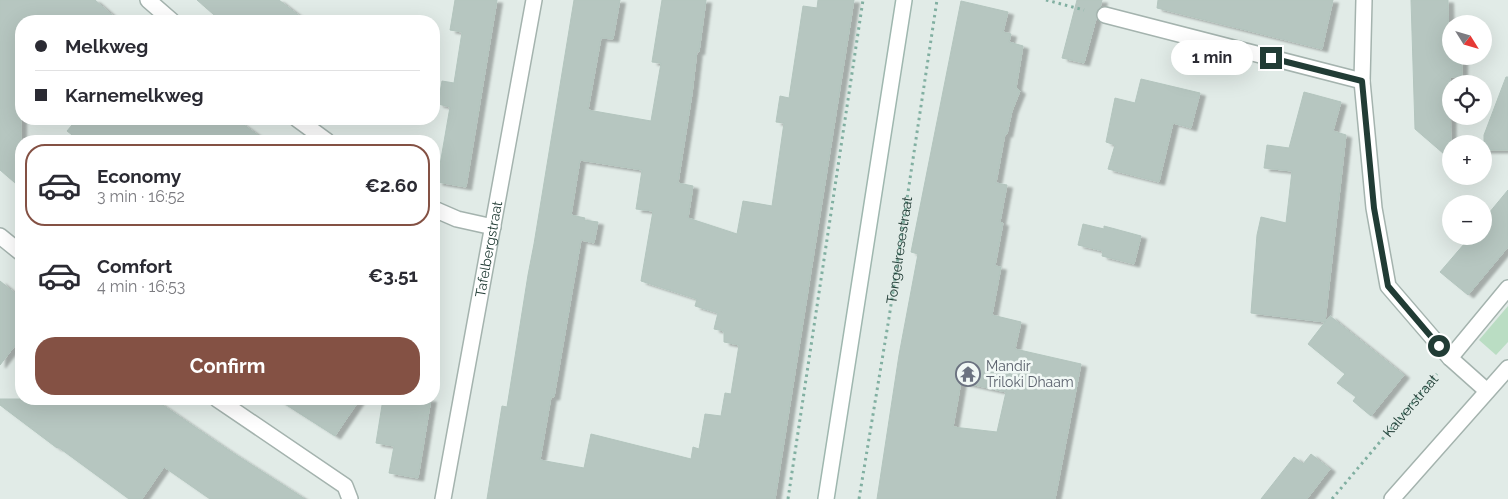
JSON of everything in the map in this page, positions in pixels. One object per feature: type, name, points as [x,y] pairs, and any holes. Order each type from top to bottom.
[{"type":"street","points":[[148,0],[165,15]]},
{"type":"street","name":"Tafelbergstraat","points":[[443,499],[534,0]]},
{"type":"street","points":[[826,499],[904,0]]},
{"type":"street","points":[[1364,0],[1362,81],[1374,208],[1388,286],[1450,358],[1486,391]]},
{"type":"street","points":[[1105,15],[1362,81]]},
{"type":"street","points":[[305,125],[319,135]]},
{"type":"street","points":[[440,212],[457,219],[493,226]]},
{"type":"street","points":[[0,236],[15,248]]},
{"type":"street","points":[[1450,358],[1508,288]]},
{"type":"street","points":[[1392,499],[1508,368]]},
{"type":"street","points":[[227,405],[346,486],[350,499]]},
{"type":"path","points":[[788,499],[863,0]]},
{"type":"path","name":"Tongelresestraat","points":[[858,499],[889,318],[937,0]]},
{"type":"path","points":[[1046,0],[1105,15]]},
{"type":"path","name":"Kalverstraat","points":[[1332,499],[1450,358]]},
{"type":"green space","points":[[1508,306],[1508,342],[1496,355],[1479,340]]},
{"type":"building","points":[[0,0],[95,0],[112,15],[15,15],[15,125],[21,125],[21,135],[15,135],[15,183],[0,170]]},
{"type":"building","points":[[197,0],[279,0],[298,15],[214,15]]},
{"type":"building","points":[[455,0],[497,0],[466,187],[440,183],[440,165],[450,107],[440,104],[440,92],[442,81],[454,83],[462,32],[450,30]]},
{"type":"building","points":[[574,0],[620,0],[613,39],[601,38],[588,110],[651,121],[661,63],[652,62],[662,0],[706,0],[678,183],[693,186],[688,218],[737,234],[743,201],[772,206],[784,123],[776,122],[780,96],[789,98],[803,6],[817,8],[818,0],[854,0],[775,499],[487,499],[502,406],[507,407]],"holes":[[[580,160],[642,170],[636,209],[653,211],[641,281],[697,299],[695,306],[718,313],[714,329],[724,331],[724,342],[739,345],[731,394],[725,393],[721,416],[705,414],[699,449],[693,447],[691,459],[591,434],[584,468],[540,460],[551,397],[554,397],[581,240],[594,243],[598,222],[584,220],[585,218],[571,215]]]},
{"type":"building","points":[[1077,0],[1102,0],[1100,8],[1096,12],[1096,19],[1084,63],[1062,58]]},
{"type":"building","points":[[1158,0],[1333,0],[1322,49],[1157,8]]},
{"type":"building","points":[[1411,0],[1448,0],[1448,15],[1442,15],[1442,65],[1462,65],[1462,75],[1442,75],[1442,125],[1451,125],[1451,135],[1442,135],[1442,152],[1415,129]]},
{"type":"building","points":[[961,1],[1008,12],[1003,32],[1011,34],[1009,42],[1023,46],[1016,88],[1020,91],[1012,111],[1007,134],[1005,134],[996,183],[1007,185],[1000,222],[1003,223],[995,266],[1001,267],[992,315],[1021,322],[1015,349],[1081,364],[1055,499],[877,499],[899,355],[918,254],[911,252]],"holes":[[[961,382],[1006,392],[997,432],[953,427]]]},
{"type":"building","points":[[1506,77],[1508,77],[1508,150],[1492,150],[1492,135],[1484,135],[1488,125],[1492,125],[1492,114]]},
{"type":"building","points":[[1141,79],[1200,93],[1191,128],[1173,123],[1159,182],[1108,169],[1115,145],[1106,142],[1115,98],[1135,103]]},
{"type":"building","points":[[1304,92],[1341,102],[1333,131],[1346,135],[1325,322],[1251,313],[1257,235],[1261,217],[1286,223],[1292,171],[1264,168],[1267,145],[1289,148]]},
{"type":"building","points":[[72,125],[244,125],[258,135],[72,135],[67,131]]},
{"type":"building","points":[[1508,190],[1508,247],[1468,295],[1440,272],[1463,245],[1492,245],[1492,209]]},
{"type":"building","points":[[1083,224],[1104,229],[1104,226],[1141,236],[1134,264],[1102,256],[1103,251],[1078,245]]},
{"type":"building","points":[[0,281],[15,293],[15,346],[0,365]]},
{"type":"building","points":[[1330,316],[1404,375],[1371,416],[1353,401],[1356,397],[1337,383],[1345,374],[1308,344]]},
{"type":"building","points":[[0,399],[15,399],[15,405],[163,405],[305,499],[210,499],[164,467],[142,499],[129,499],[0,405]]},
{"type":"building","points":[[286,405],[356,405],[335,436]]},
{"type":"building","points":[[382,405],[430,405],[418,478],[389,473],[394,446],[376,443]]},
{"type":"building","points":[[1311,454],[1330,469],[1307,499],[1261,499],[1294,457],[1303,464]]},
{"type":"place","name":"Mandir Triloki Dhaam","points":[[968,374]]},
{"type":"route","points":[[1271,58],[1362,81],[1374,208],[1388,286],[1439,346]]}]
